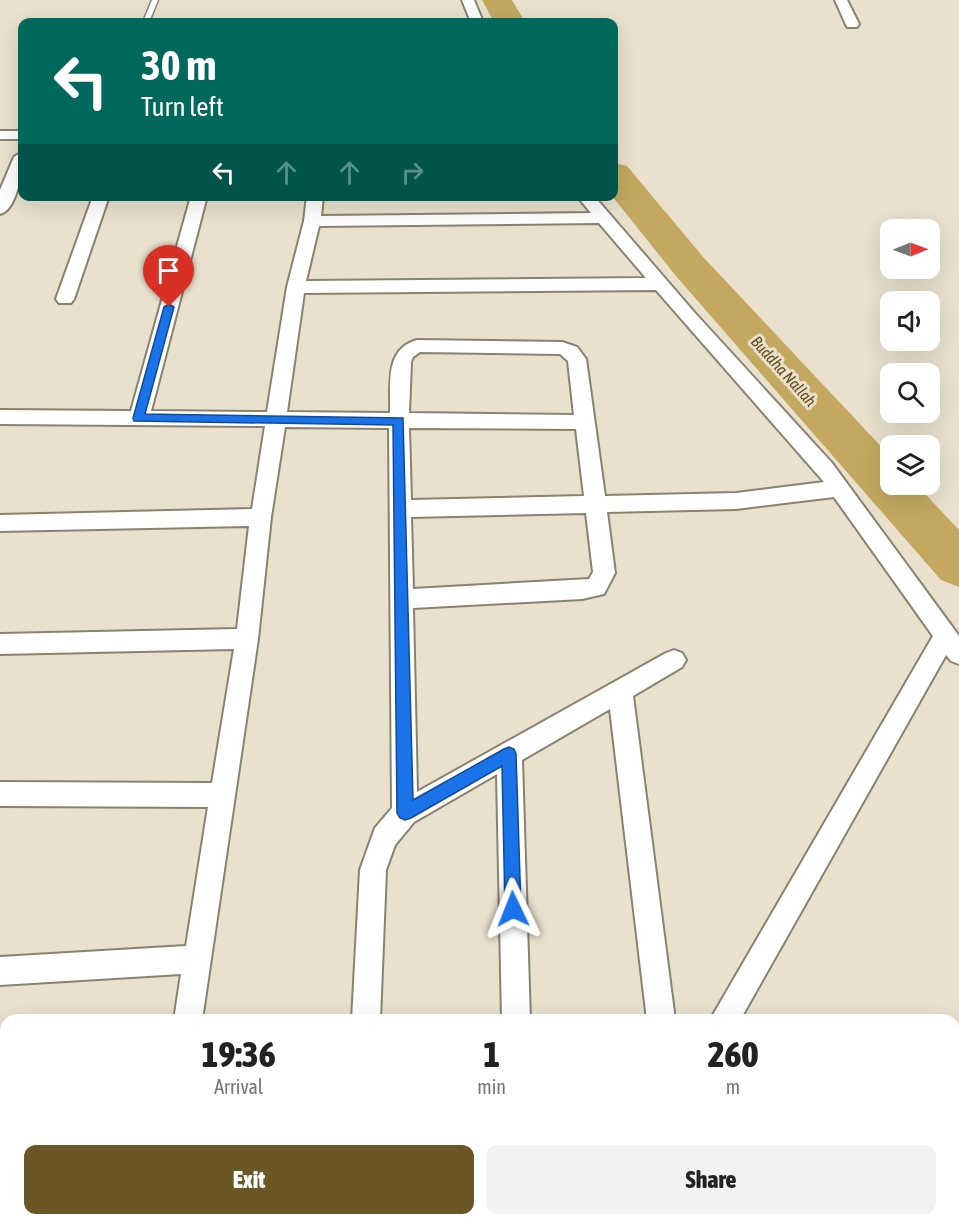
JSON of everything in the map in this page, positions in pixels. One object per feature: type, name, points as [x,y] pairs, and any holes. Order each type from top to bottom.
[{"type":"street","points":[[468,0],[475,18]]},
{"type":"street","points":[[841,0],[852,24]]},
{"type":"street","points":[[0,135],[18,135]]},
{"type":"street","points":[[0,209],[18,166]]},
{"type":"street","points":[[65,299],[99,201]]},
{"type":"street","points":[[138,418],[198,201]]},
{"type":"street","points":[[189,1014],[247,639],[261,517],[296,287],[312,221],[314,201]]},
{"type":"street","points":[[589,201],[825,468],[952,645],[728,1014]]},
{"type":"street","points":[[312,221],[602,218]]},
{"type":"street","points":[[296,287],[660,284]]},
{"type":"street","points":[[402,599],[582,590],[596,587],[604,573],[576,359],[571,352],[562,348],[417,346],[405,353],[402,362],[399,421],[405,813]]},
{"type":"street","points":[[0,417],[584,422]]},
{"type":"street","points":[[401,509],[736,501],[839,488]]},
{"type":"street","points":[[0,523],[261,517]]},
{"type":"street","points":[[0,644],[247,639]]},
{"type":"street","points":[[366,1014],[373,870],[384,837],[405,813],[674,660]]},
{"type":"street","points":[[620,690],[660,1014]]},
{"type":"street","points":[[509,754],[516,1014]]},
{"type":"street","points":[[0,794],[223,795]]},
{"type":"street","points":[[0,971],[198,959]]},
{"type":"lane","points":[[148,18],[156,0]]},
{"type":"waterway","name":"Buddha Nallah","points":[[497,0],[507,18]]},
{"type":"waterway","name":"Buddha Nallah","points":[[618,179],[690,267],[959,565]]},
{"type":"route","points":[[169,307],[138,418],[399,421],[405,813],[509,754],[513,909]]}]
